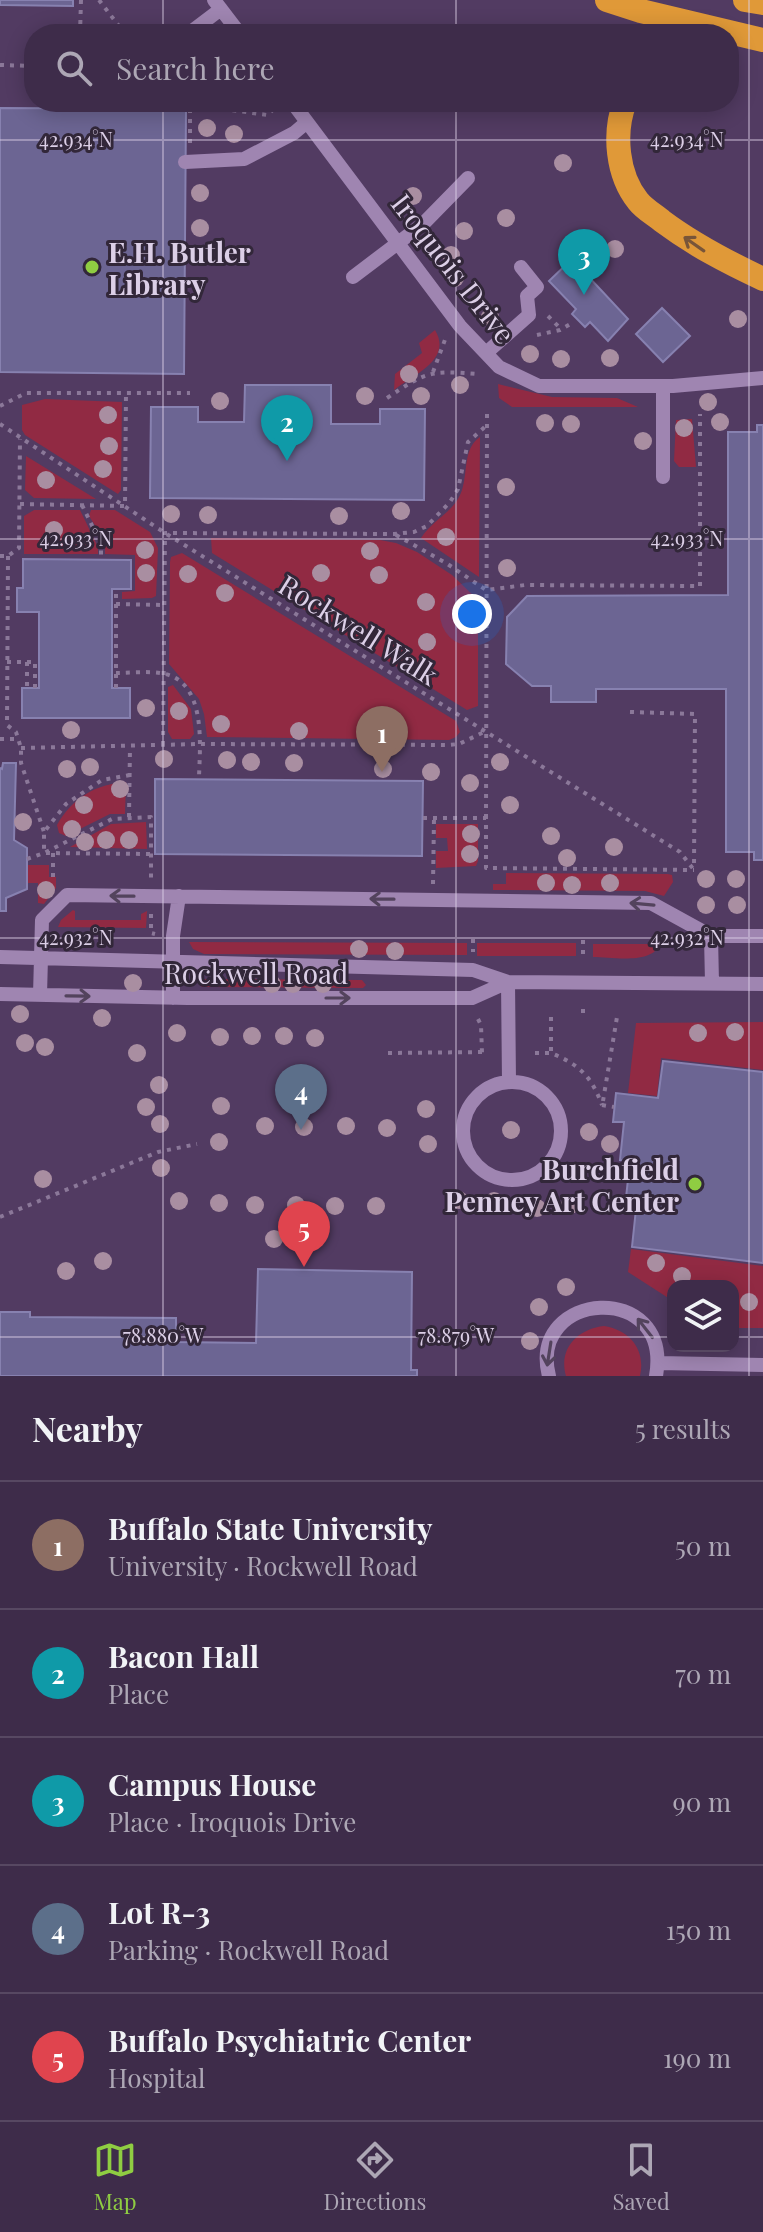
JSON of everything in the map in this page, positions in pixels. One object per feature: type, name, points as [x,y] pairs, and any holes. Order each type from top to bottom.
[{"type":"highway","points":[[607,0],[698,24]]},
{"type":"highway","points":[[745,0],[763,3]]},
{"type":"highway","points":[[739,35],[763,41]]},
{"type":"highway","points":[[739,42],[763,41]]},
{"type":"highway","points":[[622,112],[619,154],[628,184],[639,203],[707,253],[763,279]]},
{"type":"street","points":[[198,24],[217,5],[232,24]]},
{"type":"street","name":"Iroquois Drive","points":[[300,112],[460,326],[499,367],[539,386],[663,386],[763,378]]},
{"type":"street","points":[[188,155],[244,159],[294,133],[307,122]]},
{"type":"street","points":[[353,277],[423,224],[468,178]]},
{"type":"street","points":[[486,353],[529,315],[527,296],[537,287],[521,267]]},
{"type":"street","points":[[663,386],[663,477]]},
{"type":"street","points":[[40,995],[42,920],[67,895],[651,903],[711,936],[763,936]]},
{"type":"street","points":[[173,998],[173,936],[179,896]]},
{"type":"street","points":[[711,936],[712,983]]},
{"type":"street","name":"Rockwell Road","points":[[0,957],[473,970],[508,982],[763,984]]},
{"type":"street","points":[[508,982],[509,1082]]},
{"type":"street","name":"Rockwell Road","points":[[0,994],[173,998],[472,998],[508,982]]},
{"type":"street","points":[[509,1082],[534,1087],[553,1103],[559,1117],[560,1144],[552,1160],[546,1167],[520,1180],[503,1180],[478,1168],[464,1146],[462,1130],[470,1103],[482,1091],[509,1082]]},
{"type":"street","points":[[549,1376],[546,1367],[548,1348],[555,1331],[583,1309],[601,1306],[619,1308],[635,1316],[652,1337],[658,1369],[763,1365]]},
{"type":"path","points":[[80,24],[81,0]]},
{"type":"path","points":[[99,0],[117,24]]},
{"type":"path","points":[[0,65],[24,66]]},
{"type":"path","points":[[188,155],[190,112]]},
{"type":"path","points":[[246,112],[267,115],[270,112]]},
{"type":"path","points":[[544,311],[561,329]]},
{"type":"path","points":[[528,339],[572,323]]},
{"type":"path","points":[[433,372],[447,335]]},
{"type":"path","points":[[387,398],[411,381],[433,372],[477,374]]},
{"type":"path","points":[[0,406],[26,393],[190,393]]},
{"type":"path","points":[[20,504],[125,506],[126,393]]},
{"type":"path","points":[[487,414],[486,868],[694,870],[695,714],[630,712]]},
{"type":"path","points":[[394,534],[486,590],[499,591],[525,585],[700,586],[700,414]]},
{"type":"path","name":"Rockwell Walk","points":[[0,424],[165,533],[680,852],[694,870]]},
{"type":"path","points":[[163,745],[165,533],[414,532],[446,507],[458,489],[468,442],[487,425]]},
{"type":"path","points":[[0,556],[8,556],[19,548],[20,439]]},
{"type":"path","points":[[82,505],[101,544],[101,560]]},
{"type":"path","points":[[7,725],[8,556]]},
{"type":"path","points":[[116,589],[116,688]]},
{"type":"path","points":[[116,604],[164,605]]},
{"type":"path","points":[[7,662],[35,662],[35,688]]},
{"type":"path","points":[[27,662],[27,688]]},
{"type":"path","points":[[116,673],[163,673],[182,685],[193,700],[200,720],[199,777]]},
{"type":"path","points":[[0,697],[7,694]]},
{"type":"path","points":[[0,723],[15,729],[19,739],[21,763],[44,832],[44,853]]},
{"type":"path","points":[[21,748],[200,744],[448,745],[459,744],[486,731]]},
{"type":"path","points":[[0,739],[19,739]]},
{"type":"path","points":[[129,817],[130,747]]},
{"type":"path","points":[[44,832],[78,794],[102,780],[130,775]]},
{"type":"path","points":[[27,859],[103,823],[129,817],[151,817],[151,886]]},
{"type":"path","points":[[423,818],[486,818]]},
{"type":"path","points":[[433,868],[434,818]]},
{"type":"path","points":[[44,853],[151,854]]},
{"type":"path","points":[[53,853],[53,877]]},
{"type":"path","points":[[151,911],[151,933]]},
{"type":"path","points":[[473,939],[473,955]]},
{"type":"path","points":[[583,940],[583,956]]},
{"type":"path","points":[[583,1009],[583,1017]]},
{"type":"path","points":[[551,1017],[551,1053]]},
{"type":"path","points":[[602,1105],[617,1017]]},
{"type":"path","points":[[478,1019],[482,1053]]},
{"type":"path","points":[[388,1053],[488,1052]]},
{"type":"path","points":[[535,1053],[551,1053],[570,1061],[593,1081],[602,1105]]},
{"type":"path","points":[[602,1105],[614,1107]]},
{"type":"path","points":[[0,1217],[158,1152],[197,1144]]},
{"type":"shaded area","points":[[435,330],[439,350],[435,358],[394,390],[395,374],[422,353],[419,343]]},
{"type":"shaded area","points":[[498,384],[552,397],[617,398],[638,407],[512,407],[499,398]]},
{"type":"shaded area","points":[[45,399],[122,402],[121,490],[118,494],[25,435],[22,430],[22,405]]},
{"type":"shaded area","points":[[692,419],[696,467],[679,467],[674,461],[676,420]]},
{"type":"shaded area","points":[[480,437],[479,577],[421,538],[459,498],[468,454]]},
{"type":"shaded area","points":[[26,456],[96,499],[34,498],[25,490]]},
{"type":"shaded area","points":[[34,510],[80,510],[98,547],[98,554],[24,554],[24,516]]},
{"type":"shaded area","points":[[91,510],[115,510],[150,532],[158,548],[156,596],[122,599],[122,592],[135,591],[135,555],[105,554],[105,541],[89,516]]},
{"type":"shaded area","points":[[211,538],[380,540],[417,552],[452,575],[478,600],[478,706],[467,710],[212,553]]},
{"type":"shaded area","points":[[182,553],[456,721],[460,732],[449,740],[207,737],[199,699],[169,664],[170,562],[171,557]]},
{"type":"shaded area","points":[[173,685],[191,709],[194,734],[190,739],[172,739],[168,732],[168,687]]},
{"type":"shaded area","points":[[126,782],[125,814],[110,814],[66,836],[59,833],[57,825],[78,800],[95,789]]},
{"type":"shaded area","points":[[146,822],[147,849],[70,847],[111,824]]},
{"type":"shaded area","points":[[436,824],[478,824],[476,866],[436,868],[436,851],[448,851],[447,838],[436,838]]},
{"type":"shaded area","points":[[28,865],[49,865],[49,877],[56,877],[56,888],[44,904],[38,903],[38,883],[28,883]]},
{"type":"shaded area","points":[[506,873],[668,874],[672,875],[673,882],[664,896],[645,891],[493,890],[493,884],[506,884]]},
{"type":"shaded area","points":[[73,910],[75,920],[141,920],[141,914],[147,911],[146,928],[58,927]]},
{"type":"shaded area","points":[[189,942],[467,943],[467,955],[204,954],[193,949]]},
{"type":"shaded area","points":[[477,943],[576,943],[576,956],[477,956]]},
{"type":"shaded area","points":[[593,944],[660,944],[649,955],[620,958],[593,957]]},
{"type":"shaded area","points":[[201,979],[362,980],[366,985],[363,988],[202,987],[197,982]]},
{"type":"shaded area","points":[[763,1022],[763,1070],[661,1058],[657,1096],[628,1093],[636,1023]]},
{"type":"shaded area","points":[[631,1249],[763,1266],[763,1328],[739,1328],[739,1280],[667,1280],[667,1297],[628,1272]]},
{"type":"shaded area","points":[[604,1326],[621,1332],[634,1343],[641,1358],[640,1376],[566,1376],[565,1357],[572,1342],[586,1331]]},
{"type":"building","points":[[0,0],[73,0],[73,6],[0,5]]},
{"type":"building","name":"E.H. Butler Library","points":[[0,108],[24,108],[24,112],[186,112],[184,374],[0,372]]},
{"type":"building","points":[[572,259],[628,319],[608,341],[590,322],[585,327],[572,314],[576,309],[549,281]]},
{"type":"building","points":[[662,308],[690,336],[663,362],[636,334]]},
{"type":"building","points":[[245,385],[331,385],[331,424],[380,424],[380,409],[425,409],[424,500],[150,498],[151,407],[198,407],[198,422],[244,422]]},
{"type":"building","points":[[757,425],[763,425],[763,860],[754,860],[754,852],[726,852],[726,689],[596,689],[596,702],[551,702],[551,686],[532,686],[506,664],[507,617],[527,596],[728,595],[728,432],[757,432]]},
{"type":"building","points":[[23,559],[131,560],[131,589],[112,589],[112,688],[130,688],[130,718],[22,718],[22,688],[39,688],[39,612],[17,612],[17,588],[23,588]]},
{"type":"building","points":[[3,763],[16,763],[14,840],[27,848],[27,889],[6,898],[6,911],[0,911],[0,768]]},
{"type":"building","points":[[155,779],[423,781],[422,856],[155,854]]},
{"type":"building","name":"Burchfield Penney Art Center","points":[[663,1061],[763,1072],[763,1263],[632,1247],[636,1209],[625,1207],[630,1161],[620,1160],[624,1122],[613,1122],[616,1093],[658,1098]]},
{"type":"building","points":[[258,1269],[412,1272],[411,1370],[417,1370],[417,1376],[0,1376],[0,1312],[30,1312],[30,1317],[176,1318],[176,1342],[256,1343]]},
{"type":"place","name":"E.H. Butler Library","points":[[92,267]]},
{"type":"place","name":"Campus House","points":[[584,295]]},
{"type":"place","name":"Bacon Hall","points":[[287,461]]},
{"type":"place","name":"Buffalo State University","points":[[382,772]]},
{"type":"place","name":"Lot R-3","points":[[301,1130]]},
{"type":"place","name":"Burchfield Penney Art Center","points":[[695,1184]]},
{"type":"place","name":"Buffalo Psychiatric Center","points":[[304,1267]]}]
